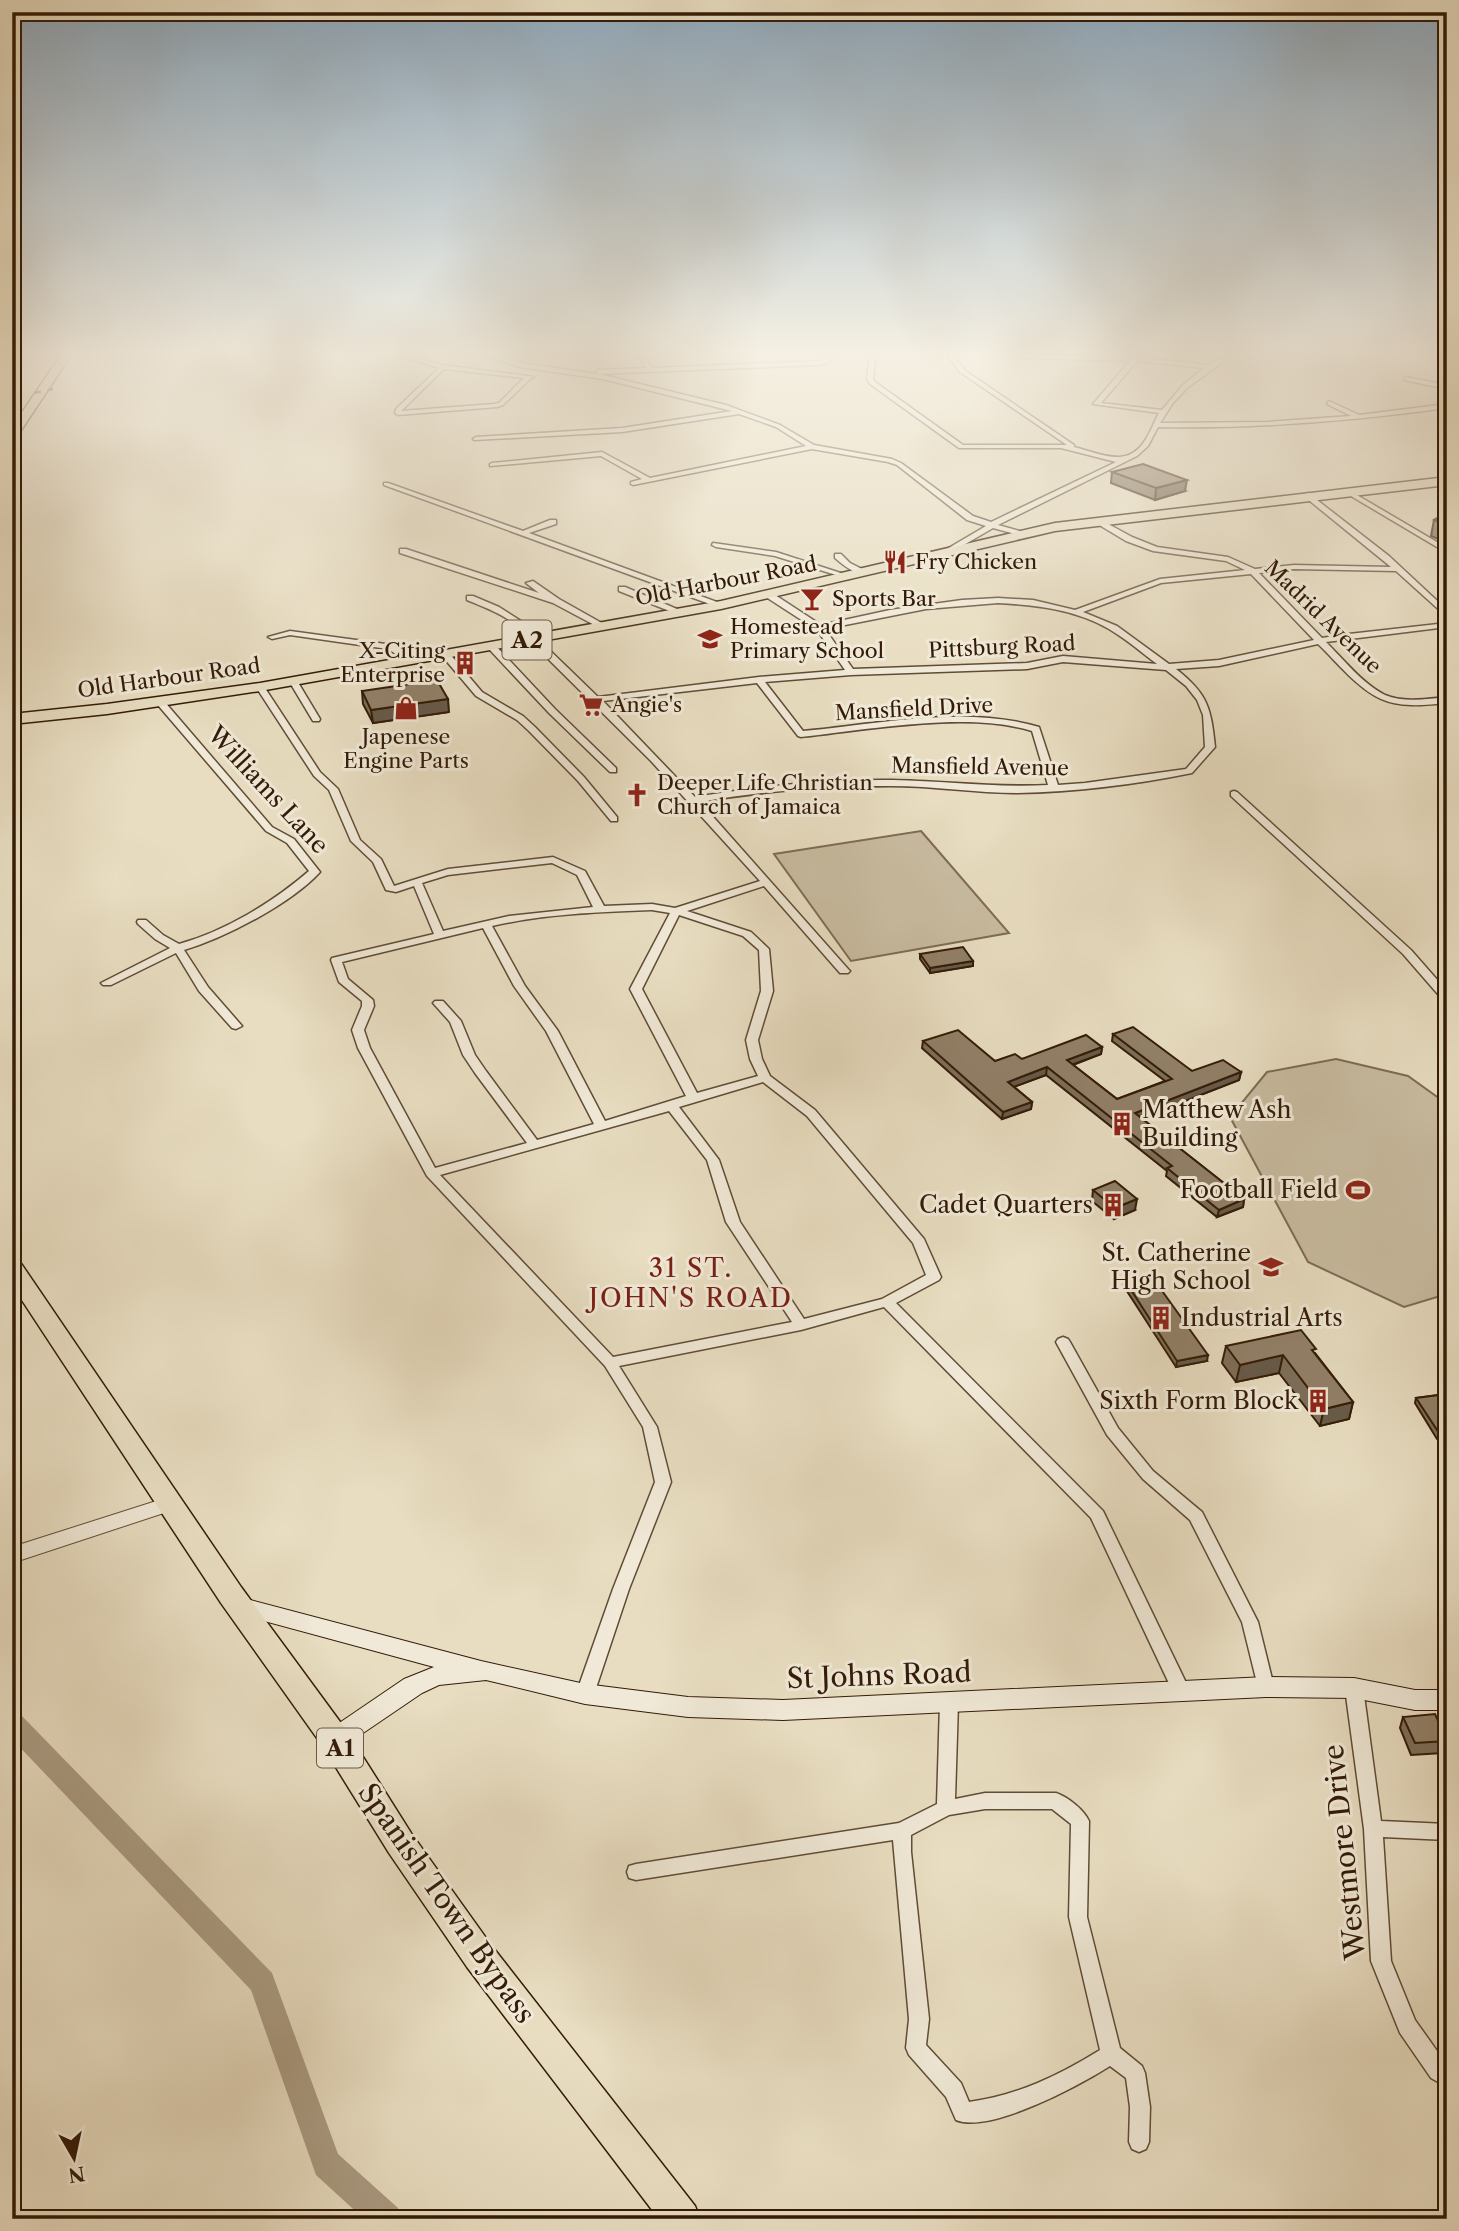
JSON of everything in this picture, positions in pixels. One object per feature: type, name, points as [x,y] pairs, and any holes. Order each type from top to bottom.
[{"type":"main road","name":"Old Harbour Road","points":[[12,719],[260,687],[492,647],[769,596],[1020,534],[1099,521],[1308,495],[1447,481]]},
{"type":"main road","name":"Spanish Town Bypass","points":[[12,1267],[239,1606],[335,1739],[400,1843],[479,1956],[682,2219]]},
{"type":"main road","points":[[239,1606],[486,1670]]},
{"type":"main road","name":"St Johns Road","points":[[335,1739],[413,1686],[436,1676],[486,1670],[586,1694],[688,1707],[783,1710],[1266,1688],[1354,1688],[1415,1700],[1447,1700]]},
{"type":"street","points":[[492,465],[551,459]]},
{"type":"street","points":[[611,459],[649,480]]},
{"type":"street","points":[[633,484],[752,459]]},
{"type":"street","points":[[874,459],[899,464],[970,518],[1020,534]]},
{"type":"street","points":[[1115,459],[1122,461]]},
{"type":"street","points":[[950,551],[992,525],[1125,459]]},
{"type":"street","points":[[386,484],[721,604]]},
{"type":"street","points":[[1348,492],[1447,551]]},
{"type":"street","points":[[1308,495],[1398,569],[1447,615]]},
{"type":"street","points":[[970,518],[979,532],[992,540]]},
{"type":"street","name":"Madrid Avenue","points":[[1099,521],[1129,540],[1156,549],[1228,559],[1252,570],[1320,641],[1369,688],[1385,698],[1415,703],[1447,700]]},
{"type":"street","points":[[526,532],[553,522]]},
{"type":"street","points":[[716,545],[776,554],[849,577]]},
{"type":"street","points":[[403,551],[556,601]]},
{"type":"street","points":[[838,556],[847,565],[866,573]]},
{"type":"street","points":[[1076,612],[1160,581],[1294,567],[1398,569]]},
{"type":"street","points":[[530,583],[556,601],[603,626]]},
{"type":"street","points":[[622,589],[680,612]]},
{"type":"street","points":[[769,596],[820,628],[851,672]]},
{"type":"street","points":[[470,598],[503,612],[529,631],[533,639],[599,699],[695,800],[844,971]]},
{"type":"street","name":"Mansfield Avenue","points":[[695,800],[761,789],[828,785],[892,783],[1017,790],[1054,788],[1189,771],[1210,747],[1205,709],[1182,675],[1166,667],[1105,622],[1076,612],[1042,604],[967,602],[895,611],[820,628]]},
{"type":"street","name":"Pittsburg Road","points":[[599,699],[851,672],[1027,666],[1063,659],[1166,667],[1219,663],[1320,641],[1447,625]]},
{"type":"street","points":[[272,637],[290,633],[390,647],[402,654],[407,662]]},
{"type":"street","points":[[492,647],[552,711],[613,770]]},
{"type":"street","points":[[446,655],[479,694],[520,718],[532,729],[581,779],[614,819]]},
{"type":"street","name":"Mansfield Drive","points":[[759,680],[801,734],[907,724],[1022,722],[1036,729],[1054,788]]},
{"type":"street","points":[[293,681],[316,719]]},
{"type":"street","points":[[260,687],[317,774],[333,789],[356,841],[377,861],[390,888],[396,889],[448,872],[553,860],[581,873],[600,909]]},
{"type":"street","name":"Williams Lane","points":[[160,702],[269,829],[286,835],[295,843],[316,872],[287,894],[207,939],[178,948]]},
{"type":"street","points":[[1234,794],[1407,952],[1447,999]]},
{"type":"street","points":[[692,1098],[636,989],[676,911],[766,881]]},
{"type":"street","points":[[417,882],[439,936]]},
{"type":"street","points":[[586,1694],[621,1589],[663,1482],[650,1427],[610,1363],[431,1173],[364,1048],[358,1030],[368,1006],[367,1000],[342,980],[336,960],[509,919],[600,909],[652,907],[676,911],[747,934],[764,949],[767,991],[752,1040],[756,1059],[765,1078],[811,1112],[919,1242],[934,1278],[887,1302],[801,1325],[610,1363]]},
{"type":"street","points":[[142,922],[159,937],[178,948],[203,989],[236,1026]]},
{"type":"street","points":[[487,926],[520,986],[552,1031],[601,1125]]},
{"type":"street","points":[[107,983],[178,948]]},
{"type":"street","points":[[439,1003],[455,1021],[469,1055],[481,1073],[534,1144]]},
{"type":"street","points":[[431,1173],[765,1078]]},
{"type":"street","points":[[672,1106],[713,1160],[733,1222],[801,1325]]},
{"type":"street","points":[[887,1302],[1097,1515],[1181,1691]]},
{"type":"street","points":[[1063,1342],[1112,1431],[1148,1475],[1196,1516],[1250,1622],[1266,1688]]},
{"type":"street","points":[[12,1555],[172,1503]]},
{"type":"street","name":"Westmore Drive","points":[[1354,1688],[1373,1829],[1381,1961],[1407,2026],[1438,2071],[1447,2077]]},
{"type":"street","points":[[946,1808],[949,1703]]},
{"type":"street","points":[[636,1872],[902,1831],[946,1808],[985,1801],[1056,1801],[1080,1821],[1078,1917],[1111,2054],[1135,2073],[1140,2107],[1139,2142]]},
{"type":"street","points":[[1373,1829],[1447,1832]]},
{"type":"street","points":[[902,1831],[919,2020],[916,2048],[954,2090],[963,2112],[997,2109],[1061,2086],[1111,2054]]},
{"type":"shaded area","points":[[921,831],[1009,933],[851,961],[774,854]]},
{"type":"shaded area","name":"Football Field","points":[[1336,1059],[1408,1076],[1447,1104],[1447,1294],[1404,1307],[1308,1262],[1230,1117],[1267,1072]]},
{"type":"building","points":[[1143,464],[1187,480],[1156,488],[1112,472]]},
{"type":"building","points":[[1447,513],[1447,526],[1434,520]]},
{"type":"building","points":[[437,680],[448,699],[371,710],[362,691]]},
{"type":"building","points":[[963,947],[973,961],[930,968],[920,954]]},
{"type":"building","points":[[1133,1027],[1192,1071],[1223,1060],[1241,1072],[1135,1113],[1244,1199],[1219,1210],[1167,1168],[1172,1166],[1047,1067],[1008,1082],[1032,1102],[1003,1112],[923,1041],[958,1030],[995,1061],[1015,1054],[1022,1059],[1086,1035],[1102,1047],[1067,1060],[1117,1099],[1172,1079],[1113,1034]]},
{"type":"building","points":[[1115,1181],[1137,1199],[1115,1208],[1093,1190]]},
{"type":"building","name":"Industrial Arts","points":[[1150,1274],[1208,1355],[1177,1361],[1124,1279]]},
{"type":"building","points":[[1301,1330],[1316,1349],[1312,1350],[1353,1402],[1324,1409],[1283,1355],[1240,1365],[1226,1346]]},
{"type":"building","points":[[1447,1394],[1447,1432],[1439,1433],[1416,1398]]},
{"type":"building","points":[[1435,1714],[1447,1741],[1415,1743],[1403,1717]]},
{"type":"waterway","points":[[12,1722],[262,1982],[327,2164],[387,2219]]},
{"type":"place","name":"Fry Chicken","points":[[895,562]]},
{"type":"place","name":"Sports Bar","points":[[812,599]]},
{"type":"place","name":"Homestead Primary School","points":[[710,639]]},
{"type":"place","name":"X-Citing Enterprise","points":[[465,663]]},
{"type":"place","name":"Angie's","points":[[591,705]]},
{"type":"place","name":"Japenese Engine Parts","points":[[406,708]]},
{"type":"place","name":"Deeper Life Christian Church of Jamaica","points":[[637,795]]},
{"type":"place","name":"Matthew Ash Building","points":[[1122,1124]]},
{"type":"place","name":"Football Field","points":[[1358,1190]]},
{"type":"place","name":"Cadet Quarters","points":[[1113,1205]]},
{"type":"place","name":"St. Catherine High School","points":[[1271,1267]]},
{"type":"place","name":"Industrial Arts","points":[[1161,1318]]},
{"type":"place","name":"Sixth Form Block","points":[[1318,1401]]},
{"type":"district","name":"31 ST. JOHN'S ROAD","points":[[691,1283]]}]
